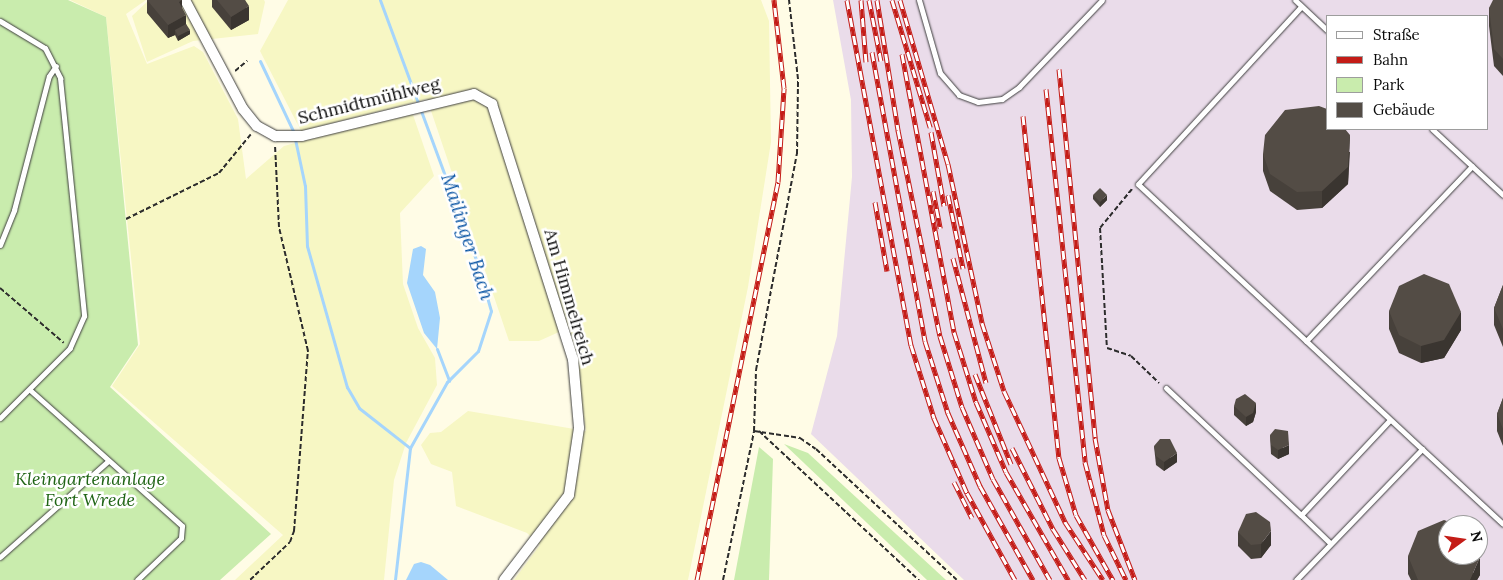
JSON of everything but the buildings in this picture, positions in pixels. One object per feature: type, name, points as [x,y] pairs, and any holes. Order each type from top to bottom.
[{"type":"street","points":[[185,0],[226,79],[257,126],[281,136]]},
{"type":"street","name":"Schmidtmühlweg","points":[[281,136],[302,136],[427,103],[474,94],[487,97]]},
{"type":"street","name":"Am Himmelreich","points":[[487,97],[497,116],[562,321],[578,394],[576,462],[569,495],[504,580]]},
{"type":"lane","points":[[919,0],[940,73],[959,95],[978,102],[1002,99],[1019,87],[1102,0]]},
{"type":"lane","points":[[1294,0],[1326,29]]},
{"type":"lane","points":[[1301,7],[1138,184],[1503,524]]},
{"type":"lane","points":[[0,21],[37,41],[56,66],[63,92],[83,303],[81,328],[70,348],[0,418]]},
{"type":"lane","points":[[0,245],[14,210],[49,76],[56,66]]},
{"type":"lane","points":[[1433,130],[1503,195]]},
{"type":"lane","points":[[1306,341],[1472,166]]},
{"type":"lane","points":[[1166,388],[1330,543]]},
{"type":"lane","points":[[30,390],[183,530],[181,538],[137,580]]},
{"type":"lane","points":[[1301,516],[1390,420]]},
{"type":"lane","points":[[1296,580],[1422,449]]},
{"type":"lane","points":[[0,557],[108,460]]},
{"type":"path","points":[[723,580],[754,431],[756,370],[797,154],[798,79],[790,0]]},
{"type":"path","points":[[226,79],[247,61]]},
{"type":"path","points":[[126,220],[219,173],[257,126]]},
{"type":"path","points":[[250,580],[286,547],[294,531],[308,351],[279,227],[281,136]]},
{"type":"path","points":[[1138,184],[1121,198],[1100,228],[1107,348],[1131,356],[1166,388]]},
{"type":"path","points":[[0,288],[70,348]]},
{"type":"path","points":[[754,431],[800,438],[816,449],[957,580]]},
{"type":"path","points":[[759,431],[919,580]]},
{"type":"shaded area","points":[[833,0],[1503,0],[1503,580],[964,580],[811,434],[837,336],[852,177],[851,100]]},
{"type":"green space","name":"Kleingartenanlage Fort Wrede","points":[[0,0],[68,0],[106,17],[138,345],[110,387],[271,534],[220,580],[0,580]]},
{"type":"green space","points":[[70,0],[146,0],[126,14],[147,64],[194,46],[203,52],[238,119],[246,179],[284,146],[412,112],[434,176],[400,213],[403,284],[418,328],[435,358],[437,385],[406,443],[394,480],[384,580],[235,580],[283,535],[112,386],[140,344],[106,17]]},
{"type":"green space","points":[[149,0],[264,0],[265,2],[258,34],[193,41],[147,62],[132,16]]},
{"type":"green space","points":[[288,0],[761,0],[769,21],[771,142],[748,287],[688,580],[514,580],[540,545],[527,533],[456,506],[452,472],[431,464],[421,445],[430,433],[441,432],[468,411],[586,431],[570,327],[539,341],[509,341],[427,99],[301,131],[260,51]]},
{"type":"green space","points":[[784,444],[808,453],[946,580],[927,580]]},
{"type":"green space","points":[[759,447],[773,459],[769,580],[734,580]]},
{"type":"water","points":[[421,246],[426,249],[423,275],[435,292],[440,318],[437,349],[424,333],[407,283],[413,249]]},
{"type":"water","points":[[421,562],[430,565],[448,580],[406,580],[414,564]]},
{"type":"waterway","name":"Mailinger Bach","points":[[380,0],[476,259],[491,311],[478,351],[447,382],[410,448],[395,580]]},
{"type":"waterway","points":[[260,61],[294,133]]},
{"type":"waterway","points":[[295,139],[305,186],[307,246],[347,387],[359,408],[410,448]]},
{"type":"waterway","points":[[437,349],[449,381]]},
{"type":"railway","points":[[697,580],[778,182],[784,88],[774,0]]},
{"type":"railway","points":[[847,0],[911,345],[934,418],[967,493],[1015,580]]},
{"type":"railway","points":[[861,0],[866,62]]},
{"type":"railway","points":[[869,0],[881,61]]},
{"type":"railway","points":[[877,0],[898,130],[940,336],[962,407],[993,479],[1050,580]]},
{"type":"railway","points":[[892,0],[930,127]]},
{"type":"railway","points":[[900,0],[948,164],[982,323],[1004,391],[1065,522],[1103,580]]},
{"type":"railway","points":[[872,52],[925,341],[948,413],[980,486],[1033,580]]},
{"type":"railway","points":[[902,54],[954,332],[976,402],[1006,472],[1068,580]]},
{"type":"railway","points":[[1059,69],[1095,438],[1108,510],[1135,580]]},
{"type":"railway","points":[[1046,89],[1085,462],[1104,535],[1126,580]]},
{"type":"railway","points":[[1023,116],[1059,458],[1076,515],[1113,580]]},
{"type":"railway","points":[[931,132],[944,206]]},
{"type":"railway","points":[[933,191],[940,228]]},
{"type":"railway","points":[[948,195],[963,268]]},
{"type":"railway","points":[[875,202],[887,271]]},
{"type":"railway","points":[[953,258],[986,383]]},
{"type":"railway","points":[[975,374],[1011,464]]},
{"type":"railway","points":[[1012,448],[1053,529],[1085,580]]},
{"type":"railway","points":[[954,482],[972,518]]}]
